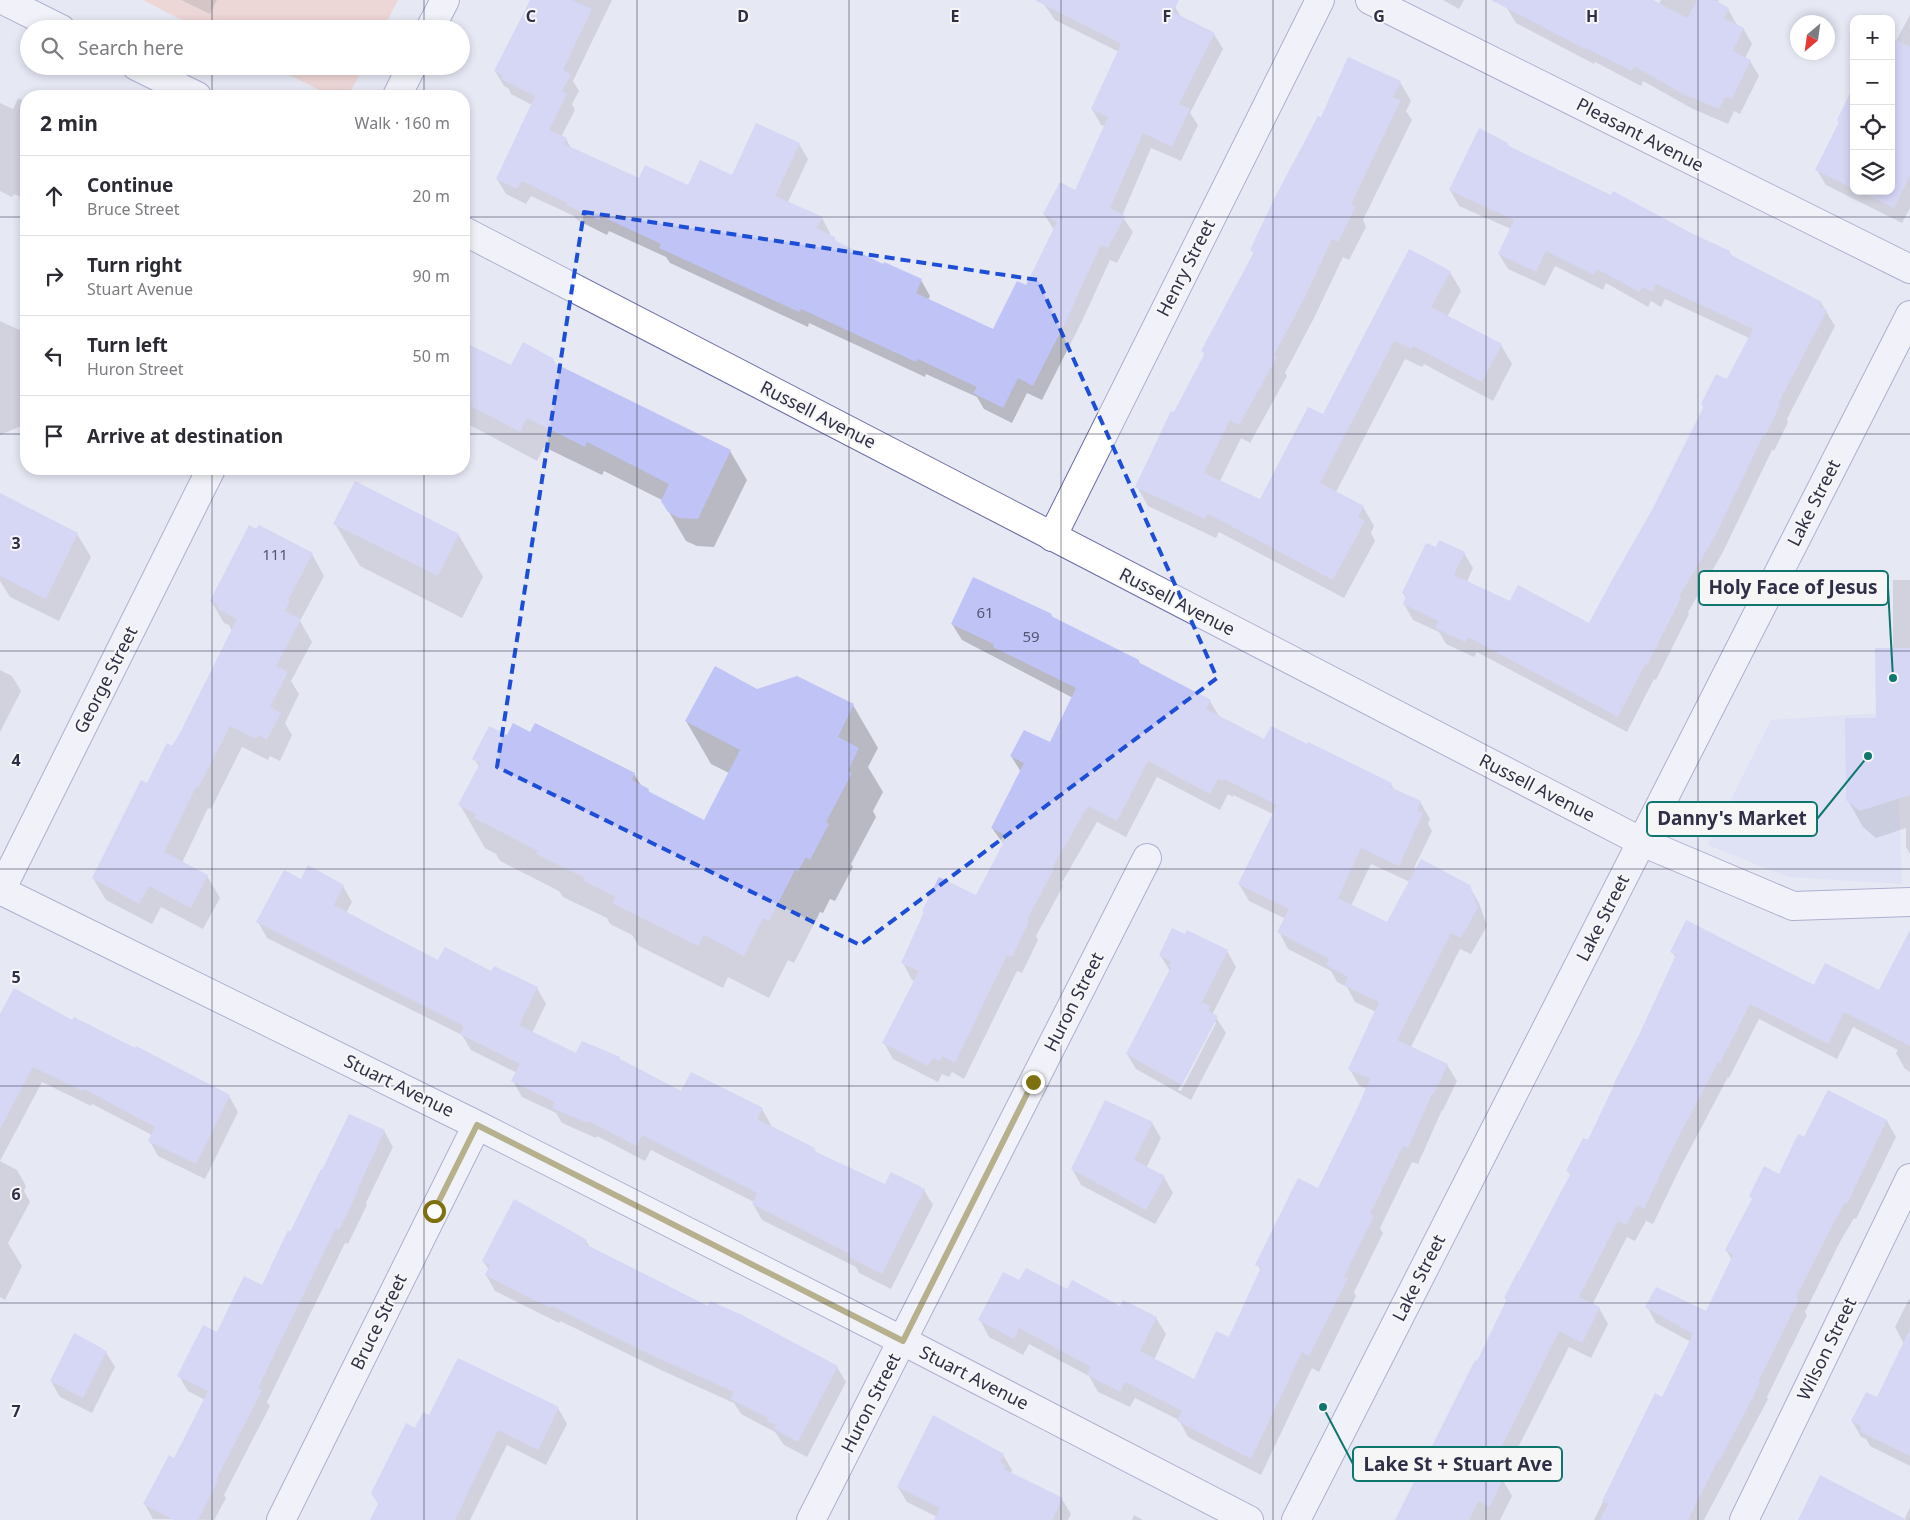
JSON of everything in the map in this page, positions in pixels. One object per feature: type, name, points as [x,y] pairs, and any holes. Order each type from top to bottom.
[{"type":"street","points":[[3,0],[43,20]]},
{"type":"street","points":[[435,20],[445,0]]},
{"type":"street","name":"Henry Street","points":[[1052,537],[1320,0]]},
{"type":"street","name":"Pleasant Avenue","points":[[1370,0],[1910,269]]},
{"type":"street","points":[[154,75],[185,90]]},
{"type":"street","points":[[400,90],[408,75]]},
{"type":"street","name":"Russell Avenue","points":[[470,235],[1642,842],[1793,906],[1910,902]]},
{"type":"street","name":"Lake Street","points":[[1296,1520],[1910,315]]},
{"type":"street","name":"George Street","points":[[0,891],[208,475]]},
{"type":"street","name":"Huron Street","points":[[812,1520],[1147,858]]},
{"type":"street","name":"Stuart Avenue","points":[[0,891],[477,1125],[903,1341],[1249,1520]]},
{"type":"street","name":"Bruce Street","points":[[281,1520],[477,1125]]},
{"type":"street","name":"Wilson Street","points":[[1744,1520],[1910,1178]]},
{"type":"highlighted area","points":[[584,212],[1038,280],[1217,678],[860,945],[497,767]]},
{"type":"shaded area","points":[[143,0],[398,0],[388,20],[182,20]]},
{"type":"shaded area","points":[[290,75],[359,75],[351,90],[319,90]]},
{"type":"shaded area","points":[[1896,712],[1902,884],[1788,877],[1708,845],[1771,720]]},
{"type":"building","points":[[530,0],[572,0],[592,9],[563,70],[571,75],[562,91],[567,94],[549,130],[567,138],[564,144],[639,178],[645,165],[688,185],[700,160],[732,175],[756,123],[800,143],[775,196],[823,217],[817,228],[835,237],[834,240],[883,264],[884,262],[922,279],[916,293],[993,329],[1017,281],[1026,285],[1057,222],[1043,214],[1060,182],[1075,190],[1108,117],[1091,109],[1121,44],[1035,0],[1179,0],[1173,12],[1215,33],[1179,104],[1190,109],[1172,147],[1143,133],[1110,208],[1125,216],[1108,248],[1101,245],[1075,303],[1033,386],[1018,378],[1003,408],[973,393],[977,387],[918,359],[916,362],[801,309],[799,312],[659,248],[661,244],[601,216],[599,220],[566,205],[567,203],[522,181],[517,189],[496,179],[535,96],[501,79],[503,76],[494,71]]},
{"type":"building","points":[[1491,0],[1653,0],[1687,18],[1697,0],[1714,0],[1729,8],[1724,18],[1744,28],[1733,51],[1751,60],[1732,99],[1725,97],[1719,109],[1683,94],[1634,66],[1632,71],[1585,49]]},
{"type":"building","points":[[1895,39],[1910,47],[1910,175],[1894,208],[1867,195],[1895,195]]},
{"type":"building","points":[[1348,57],[1401,81],[1393,97],[1401,100],[1351,204],[1356,207],[1338,242],[1332,239],[1305,297],[1274,355],[1277,357],[1239,425],[1230,420],[1204,473],[1260,499],[1308,407],[1323,414],[1409,249],[1451,271],[1431,307],[1502,344],[1482,382],[1413,346],[1411,349],[1394,341],[1320,483],[1364,506],[1358,517],[1365,521],[1333,580],[1208,514],[1205,519],[1135,487],[1171,411],[1174,412],[1205,353],[1201,351],[1254,252],[1250,250],[1273,201],[1318,116],[1321,117]]},
{"type":"building","points":[[1850,93],[1850,187],[1815,170],[1839,122],[1837,120]]},
{"type":"building","points":[[1479,128],[1508,143],[1507,145],[1611,195],[1613,191],[1693,234],[1730,251],[1729,254],[1822,302],[1820,306],[1827,310],[1778,404],[1780,405],[1715,536],[1679,597],[1681,598],[1647,665],[1645,664],[1618,717],[1468,637],[1465,642],[1435,628],[1439,621],[1403,604],[1406,595],[1402,593],[1426,543],[1436,547],[1439,540],[1465,552],[1454,575],[1510,601],[1518,585],[1589,623],[1653,508],[1704,406],[1701,404],[1716,374],[1727,379],[1753,329],[1656,284],[1652,292],[1642,287],[1639,292],[1597,269],[1594,275],[1546,251],[1536,272],[1498,254],[1514,220],[1449,190]]},
{"type":"building","points":[[523,342],[554,359],[552,362],[731,450],[698,519],[679,518],[668,512],[661,501],[669,484],[587,442],[585,447],[527,418],[520,432],[470,406],[470,345],[511,365]]},
{"type":"building","points":[[355,481],[459,534],[438,576],[333,524]]},
{"type":"building","points":[[0,493],[78,533],[46,599],[0,576]]},
{"type":"building","points":[[249,525],[256,529],[259,525],[313,553],[288,600],[290,601],[285,611],[301,619],[276,666],[288,672],[270,707],[281,713],[267,740],[258,735],[256,739],[230,726],[198,788],[196,787],[164,852],[208,875],[191,908],[149,886],[139,904],[92,878],[141,780],[147,783],[167,743],[172,746],[180,733],[237,619],[218,609],[219,606],[210,601]]},
{"type":"building","points":[[973,577],[1052,614],[1051,616],[1139,660],[1138,662],[1211,700],[1206,709],[1264,739],[1271,726],[1392,783],[1390,787],[1421,801],[1417,810],[1423,813],[1399,866],[1361,848],[1338,898],[1387,922],[1421,859],[1470,885],[1478,908],[1461,938],[1451,933],[1397,1040],[1448,1064],[1434,1094],[1432,1094],[1408,1148],[1403,1146],[1370,1214],[1374,1216],[1344,1277],[1348,1278],[1309,1356],[1302,1352],[1251,1459],[1177,1421],[1182,1411],[1125,1382],[1120,1392],[1087,1375],[1091,1367],[1019,1328],[1014,1339],[978,1320],[1003,1272],[1019,1280],[1026,1268],[1067,1289],[1072,1280],[1120,1306],[1123,1300],[1157,1317],[1140,1351],[1194,1379],[1216,1331],[1229,1337],[1261,1267],[1255,1265],[1298,1178],[1318,1188],[1356,1111],[1370,1079],[1348,1069],[1379,1002],[1344,985],[1348,977],[1326,965],[1329,959],[1277,932],[1289,909],[1238,884],[1277,805],[1224,779],[1223,781],[1218,779],[1210,794],[1148,761],[1117,821],[1088,806],[1052,868],[1054,869],[1027,920],[1029,922],[1012,957],[1007,955],[955,1063],[942,1056],[940,1061],[933,1058],[928,1066],[882,1043],[919,971],[901,963],[924,912],[922,911],[939,877],[976,895],[1007,836],[991,828],[1024,763],[1010,756],[1024,730],[1050,742],[1076,688],[993,647],[994,644],[951,624]]},
{"type":"building","points":[[1875,648],[1910,648],[1910,795],[1860,811],[1846,800],[1845,718],[1876,718]]},
{"type":"building","points":[[715,666],[757,689],[797,676],[854,704],[838,737],[859,748],[848,771],[852,773],[826,822],[829,824],[810,860],[806,857],[798,871],[795,870],[769,921],[763,918],[744,956],[704,935],[698,946],[612,903],[616,897],[584,881],[585,878],[536,854],[538,851],[474,818],[476,814],[458,805],[480,763],[472,759],[489,726],[507,735],[513,723],[530,732],[535,723],[635,773],[632,780],[649,789],[648,791],[704,820],[740,750],[685,721]]},
{"type":"building","points":[[308,865],[344,885],[334,905],[384,932],[438,960],[445,947],[491,971],[494,966],[538,987],[519,1025],[576,1053],[582,1041],[620,1057],[620,1059],[681,1091],[691,1072],[763,1108],[757,1119],[815,1148],[814,1151],[885,1184],[891,1172],[925,1189],[882,1274],[849,1257],[850,1254],[752,1204],[757,1193],[642,1135],[636,1146],[588,1121],[587,1123],[552,1108],[555,1102],[511,1081],[520,1064],[460,1034],[464,1026],[256,922],[284,870],[301,879]]},
{"type":"building","points":[[1686,920],[1814,985],[1825,963],[1879,990],[1910,930],[1910,1046],[1844,1012],[1828,1044],[1750,1004],[1672,1150],[1644,1209],[1637,1205],[1626,1225],[1618,1221],[1579,1297],[1600,1307],[1582,1343],[1559,1331],[1489,1472],[1503,1479],[1490,1507],[1478,1501],[1469,1520],[1395,1520],[1475,1360],[1477,1361],[1507,1299],[1504,1298],[1571,1173],[1566,1171],[1583,1138],[1588,1140],[1614,1083],[1639,1035],[1676,955],[1670,952]]},
{"type":"building","points":[[1172,928],[1185,934],[1187,930],[1228,950],[1202,1002],[1210,1006],[1208,1011],[1218,1016],[1182,1085],[1126,1054],[1171,967],[1169,967],[1171,962],[1159,955]]},
{"type":"building","points":[[14,988],[72,1020],[74,1017],[135,1048],[136,1046],[230,1095],[196,1164],[148,1141],[155,1127],[84,1089],[82,1091],[33,1067],[0,1129],[0,1014]]},
{"type":"building","points":[[1828,1090],[1887,1120],[1847,1204],[1845,1203],[1833,1224],[1796,1297],[1799,1299],[1758,1382],[1760,1383],[1745,1413],[1718,1460],[1688,1520],[1600,1520],[1608,1504],[1602,1501],[1655,1393],[1662,1397],[1693,1334],[1645,1307],[1656,1287],[1706,1311],[1733,1255],[1725,1250],[1753,1197],[1749,1196],[1764,1166],[1779,1174],[1798,1134],[1804,1137]]},
{"type":"building","points":[[1105,1100],[1153,1122],[1134,1160],[1165,1176],[1146,1210],[1071,1169]]},
{"type":"building","points":[[349,1114],[385,1130],[339,1230],[336,1228],[258,1388],[262,1390],[216,1480],[218,1481],[198,1520],[174,1520],[143,1504],[169,1455],[174,1458],[208,1391],[177,1376],[203,1325],[217,1332],[244,1276],[262,1285],[288,1230],[290,1232]]},
{"type":"building","points":[[514,1199],[587,1240],[585,1244],[708,1306],[710,1301],[742,1315],[838,1366],[798,1442],[774,1429],[776,1425],[767,1421],[768,1418],[730,1399],[734,1392],[653,1356],[552,1306],[550,1308],[485,1275],[490,1265],[482,1261]]},
{"type":"building","points":[[1910,1329],[1910,1456],[1859,1431],[1862,1427],[1851,1421],[1866,1392],[1877,1397]]},
{"type":"building","points":[[74,1333],[107,1351],[83,1398],[50,1381]]},
{"type":"building","points":[[458,1358],[559,1407],[538,1450],[498,1430],[455,1520],[370,1520],[378,1504],[371,1493],[406,1423],[415,1428],[423,1412],[429,1415]]},
{"type":"building","points":[[933,1415],[1004,1454],[1000,1462],[1006,1466],[1004,1469],[1063,1498],[1052,1520],[934,1520],[940,1508],[897,1487]]},
{"type":"building","points":[[1820,1475],[1907,1520],[1798,1520]]},
{"type":"place","name":"Holy Face of Jesus","points":[[1893,678]]},
{"type":"place","name":"Danny's Market","points":[[1868,756]]},
{"type":"place","name":"Lake St + Stuart Ave","points":[[1323,1407]]},
{"type":"route","points":[[434,1211],[477,1125],[903,1341],[1033,1082]]}]
